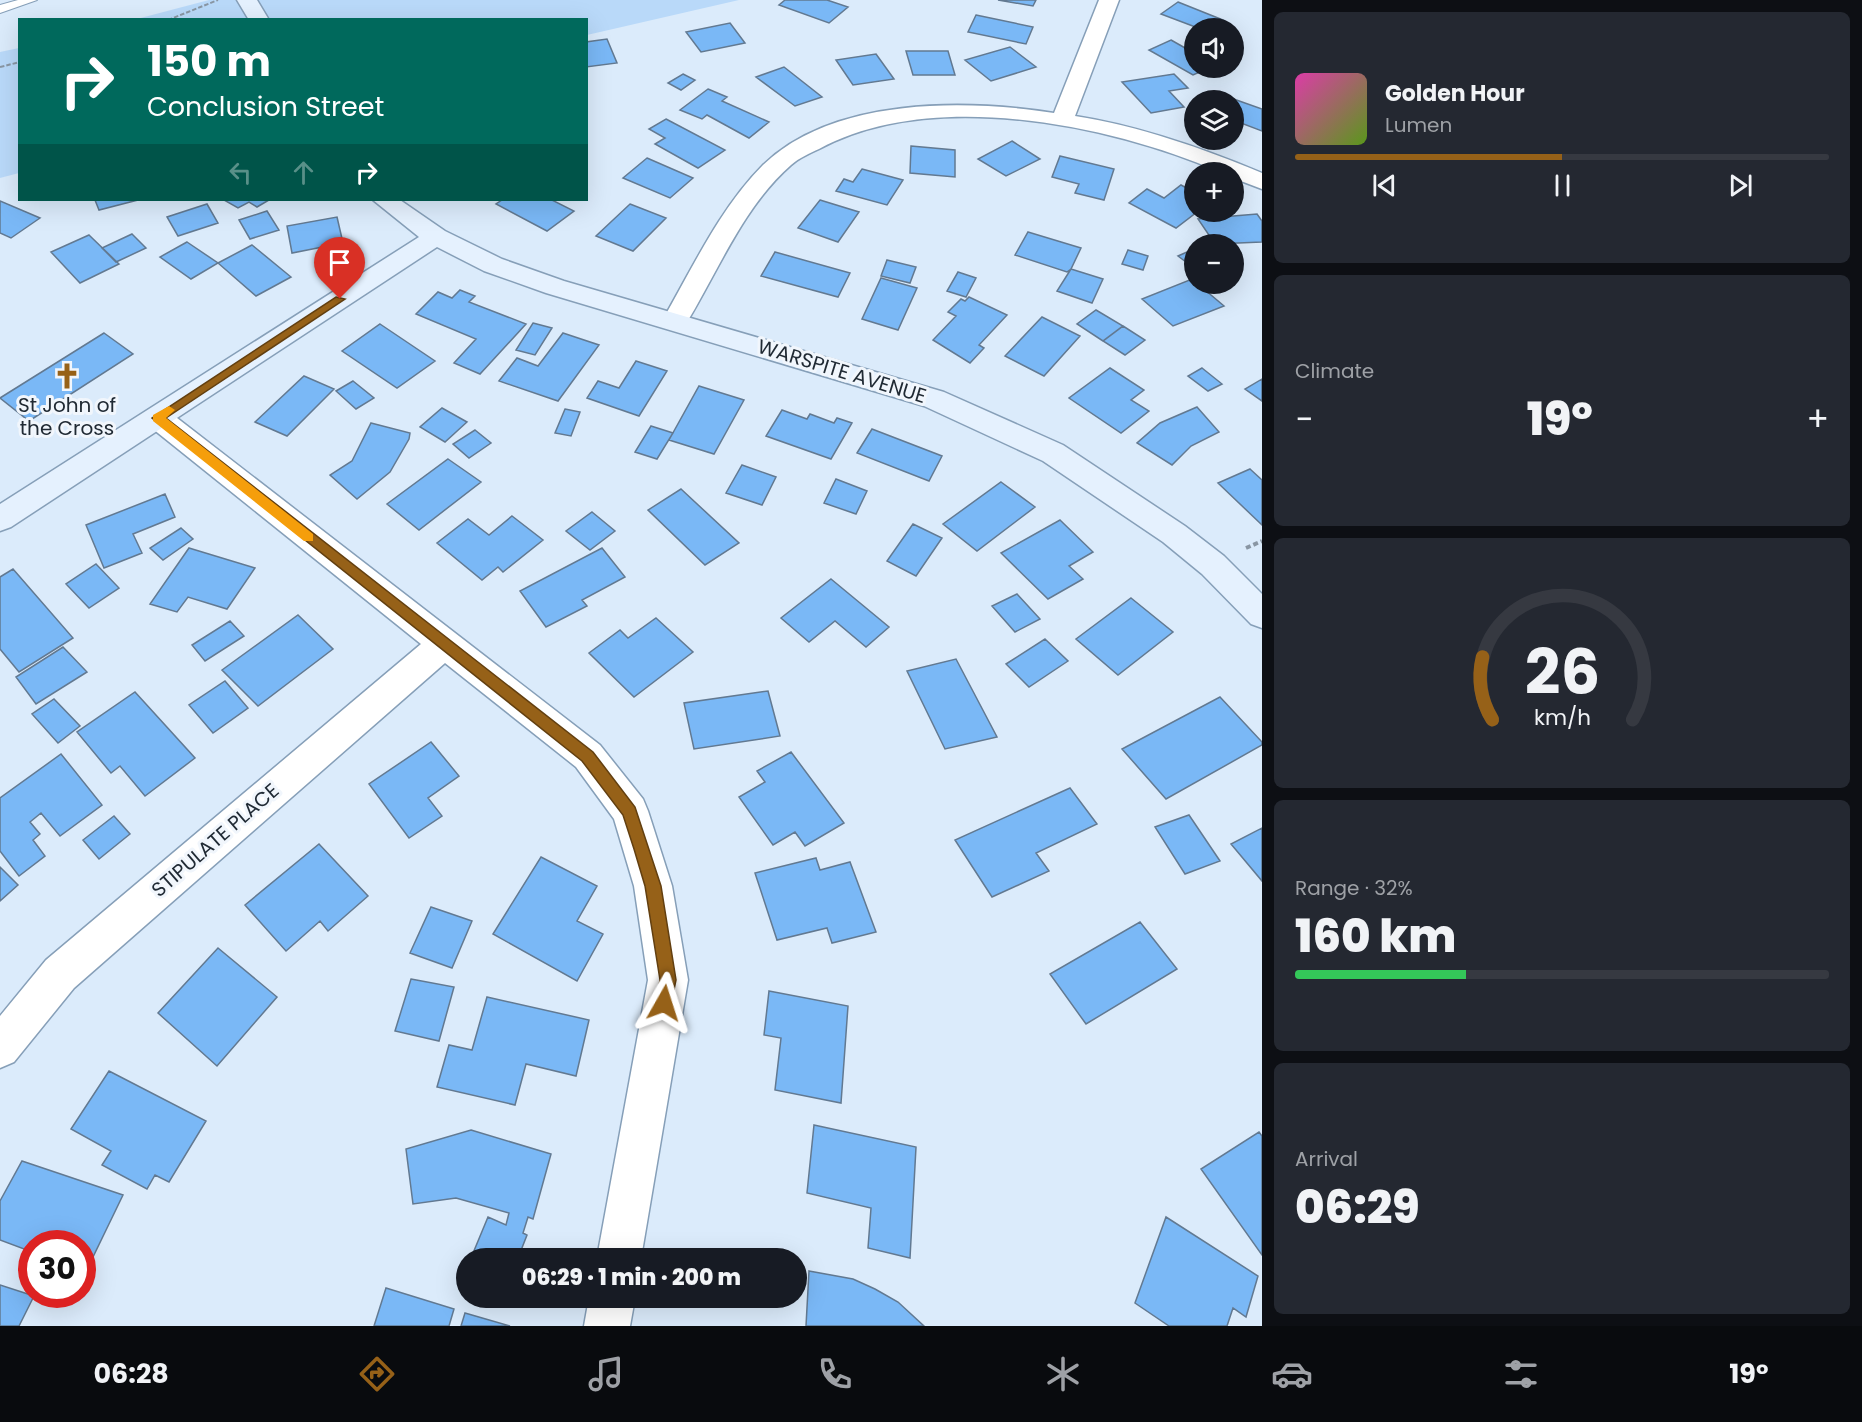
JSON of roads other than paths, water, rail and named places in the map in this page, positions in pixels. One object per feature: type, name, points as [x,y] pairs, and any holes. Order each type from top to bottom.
[{"type":"main road","points":[[247,0],[258,18]]},
{"type":"main road","name":"WARSPITE AVENUE","points":[[386,201],[436,237],[493,265],[934,399],[1053,453],[1174,534],[1213,564],[1262,615]]},
{"type":"main road","points":[[0,518],[436,237]]},
{"type":"street","points":[[1062,120],[1109,0]]},
{"type":"street","points":[[675,321],[758,186],[787,157],[814,141],[874,119],[917,112],[963,109],[1008,112],[1062,120],[1163,144],[1208,158],[1262,182]]},
{"type":"street","points":[[158,418],[443,645],[588,756],[630,812],[653,886],[668,980],[621,1248]]},
{"type":"street","name":"STIPULATE PLACE","points":[[0,1048],[60,974],[443,645]]},
{"type":"street","points":[[607,1326],[610,1308]]},
{"type":"lane","points":[[0,9],[31,0]]},
{"type":"place","name":"St John of the Cross","points":[[67,376]]}]
